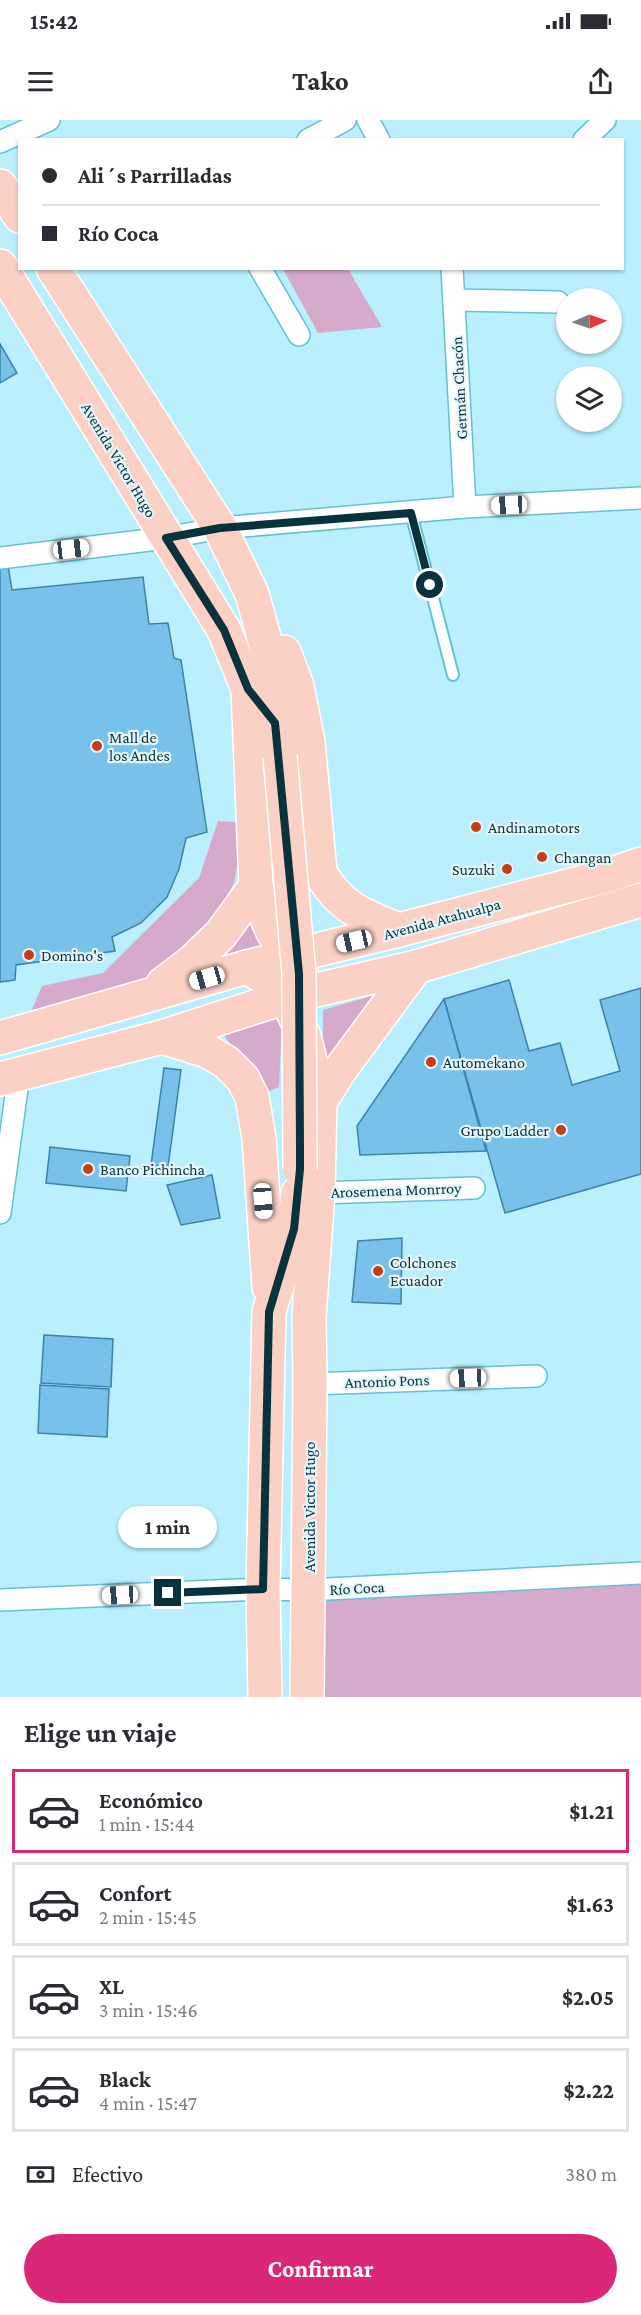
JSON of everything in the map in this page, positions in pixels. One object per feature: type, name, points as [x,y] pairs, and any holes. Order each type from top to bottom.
[{"type":"main road","points":[[0,186],[18,213]]},
{"type":"main road","name":"Avenida Victor Hugo","points":[[0,266],[224,630],[248,689],[275,723]]},
{"type":"main road","name":"Avenida Victor Hugo","points":[[54,270],[220,528],[256,605],[284,652],[297,686],[308,742],[320,872],[330,890],[344,904],[365,917],[399,930]]},
{"type":"main road","name":"Avenida Victor Hugo","points":[[256,605],[276,693],[275,723],[280,756],[299,974],[309,1181],[307,1697]]},
{"type":"main road","name":"Avenida Victor Hugo","points":[[248,689],[255,875],[263,910],[286,956],[304,974],[323,988]]},
{"type":"main road","name":"Avenida Atahualpa","points":[[0,1038],[286,956],[399,930],[606,876],[641,864]]},
{"type":"main road","points":[[146,996],[192,962],[221,934],[255,875],[282,885],[293,885],[310,880],[320,872]]},
{"type":"main road","points":[[10,1077],[162,1036],[286,997],[416,967],[641,900]]},
{"type":"main road","points":[[247,967],[275,984],[286,997]]},
{"type":"main road","points":[[259,1138],[267,1124],[279,1114],[320,1111],[340,1071],[416,967]]},
{"type":"main road","name":"Avenida Victor Hugo","points":[[265,1697],[263,1589],[270,1306],[309,1181],[320,1111],[304,1035],[286,997]]},
{"type":"main road","points":[[162,1036],[207,1051],[226,1062],[237,1073],[252,1097],[259,1138],[270,1306]]},
{"type":"main road","name":"Avenida Victor Hugo","points":[[294,1229],[309,1317]]},
{"type":"street","points":[[0,142],[49,120]]},
{"type":"street","points":[[312,138],[345,120]]},
{"type":"street","points":[[368,120],[378,138]]},
{"type":"street","points":[[586,138],[605,120]]},
{"type":"street","points":[[261,270],[299,335]]},
{"type":"street","name":"Germán Chacón","points":[[452,270],[465,507]]},
{"type":"street","points":[[454,300],[556,302]]},
{"type":"street","points":[[0,558],[166,538],[220,528],[465,507],[641,498]]},
{"type":"street","points":[[0,1213],[10,1077]]},
{"type":"street","name":"Arosemena Monrroy","points":[[309,1181],[474,1188]]},
{"type":"street","name":"Antonio Pons","points":[[310,1384],[536,1376]]},
{"type":"street","name":"Río Coca","points":[[0,1599],[263,1589],[309,1590],[641,1573]]},
{"type":"lane","points":[[411,513],[453,675]]},
{"type":"shaded area","points":[[284,270],[349,270],[382,327],[318,333]]},
{"type":"shaded area","points":[[218,821],[245,823],[234,883],[209,929],[174,965],[125,988],[28,1019],[42,986],[103,973],[199,878]]},
{"type":"shaded area","points":[[248,915],[263,951],[221,962],[215,954]]},
{"type":"shaded area","points":[[392,990],[323,1073],[323,1010]]},
{"type":"shaded area","points":[[275,1019],[282,1022],[279,1087],[265,1093],[223,1034]]},
{"type":"shaded area","points":[[641,1580],[641,1697],[323,1697],[318,1597]]},
{"type":"building","points":[[0,344],[17,373],[0,383]]},
{"type":"building","name":"Mall de los Andes","points":[[7,560],[12,590],[143,577],[149,624],[168,623],[174,658],[181,660],[207,832],[186,838],[179,869],[167,897],[141,923],[112,937],[115,951],[16,965],[15,980],[0,982],[0,561]]},
{"type":"building","name":"Grupo Ladder","points":[[509,980],[529,1051],[560,1043],[572,1085],[620,1071],[600,1000],[641,988],[641,1174],[505,1213],[444,999]]},
{"type":"building","name":"Automekano","points":[[444,999],[486,1151],[360,1155],[357,1126]]},
{"type":"building","points":[[164,1068],[181,1070],[168,1167],[151,1165]]},
{"type":"building","name":"Banco Pichincha","points":[[50,1147],[130,1156],[126,1191],[46,1183]]},
{"type":"building","points":[[212,1175],[220,1218],[181,1225],[167,1185]]},
{"type":"building","name":"Colchones Ecuador","points":[[402,1238],[401,1304],[352,1302],[358,1241]]},
{"type":"building","points":[[44,1335],[113,1339],[111,1387],[41,1383]]},
{"type":"building","points":[[40,1385],[109,1389],[107,1437],[38,1433]]},
{"type":"place","name":"Mall de los Andes","points":[[97,746]]},
{"type":"place","name":"Andinamotors","points":[[476,827]]},
{"type":"place","name":"Changan","points":[[542,857]]},
{"type":"place","name":"Suzuki","points":[[507,869]]},
{"type":"place","name":"Domino's","points":[[29,955]]},
{"type":"place","name":"Automekano","points":[[431,1062]]},
{"type":"place","name":"Grupo Ladder","points":[[561,1130]]},
{"type":"place","name":"Banco Pichincha","points":[[88,1169]]},
{"type":"place","name":"Colchones Ecuador","points":[[378,1271]]},
{"type":"route","points":[[168,1593],[263,1589],[269,1312],[294,1229],[300,1147],[299,974],[280,756],[275,723],[248,689],[224,630],[166,538],[220,528],[411,513],[430,585]]}]
